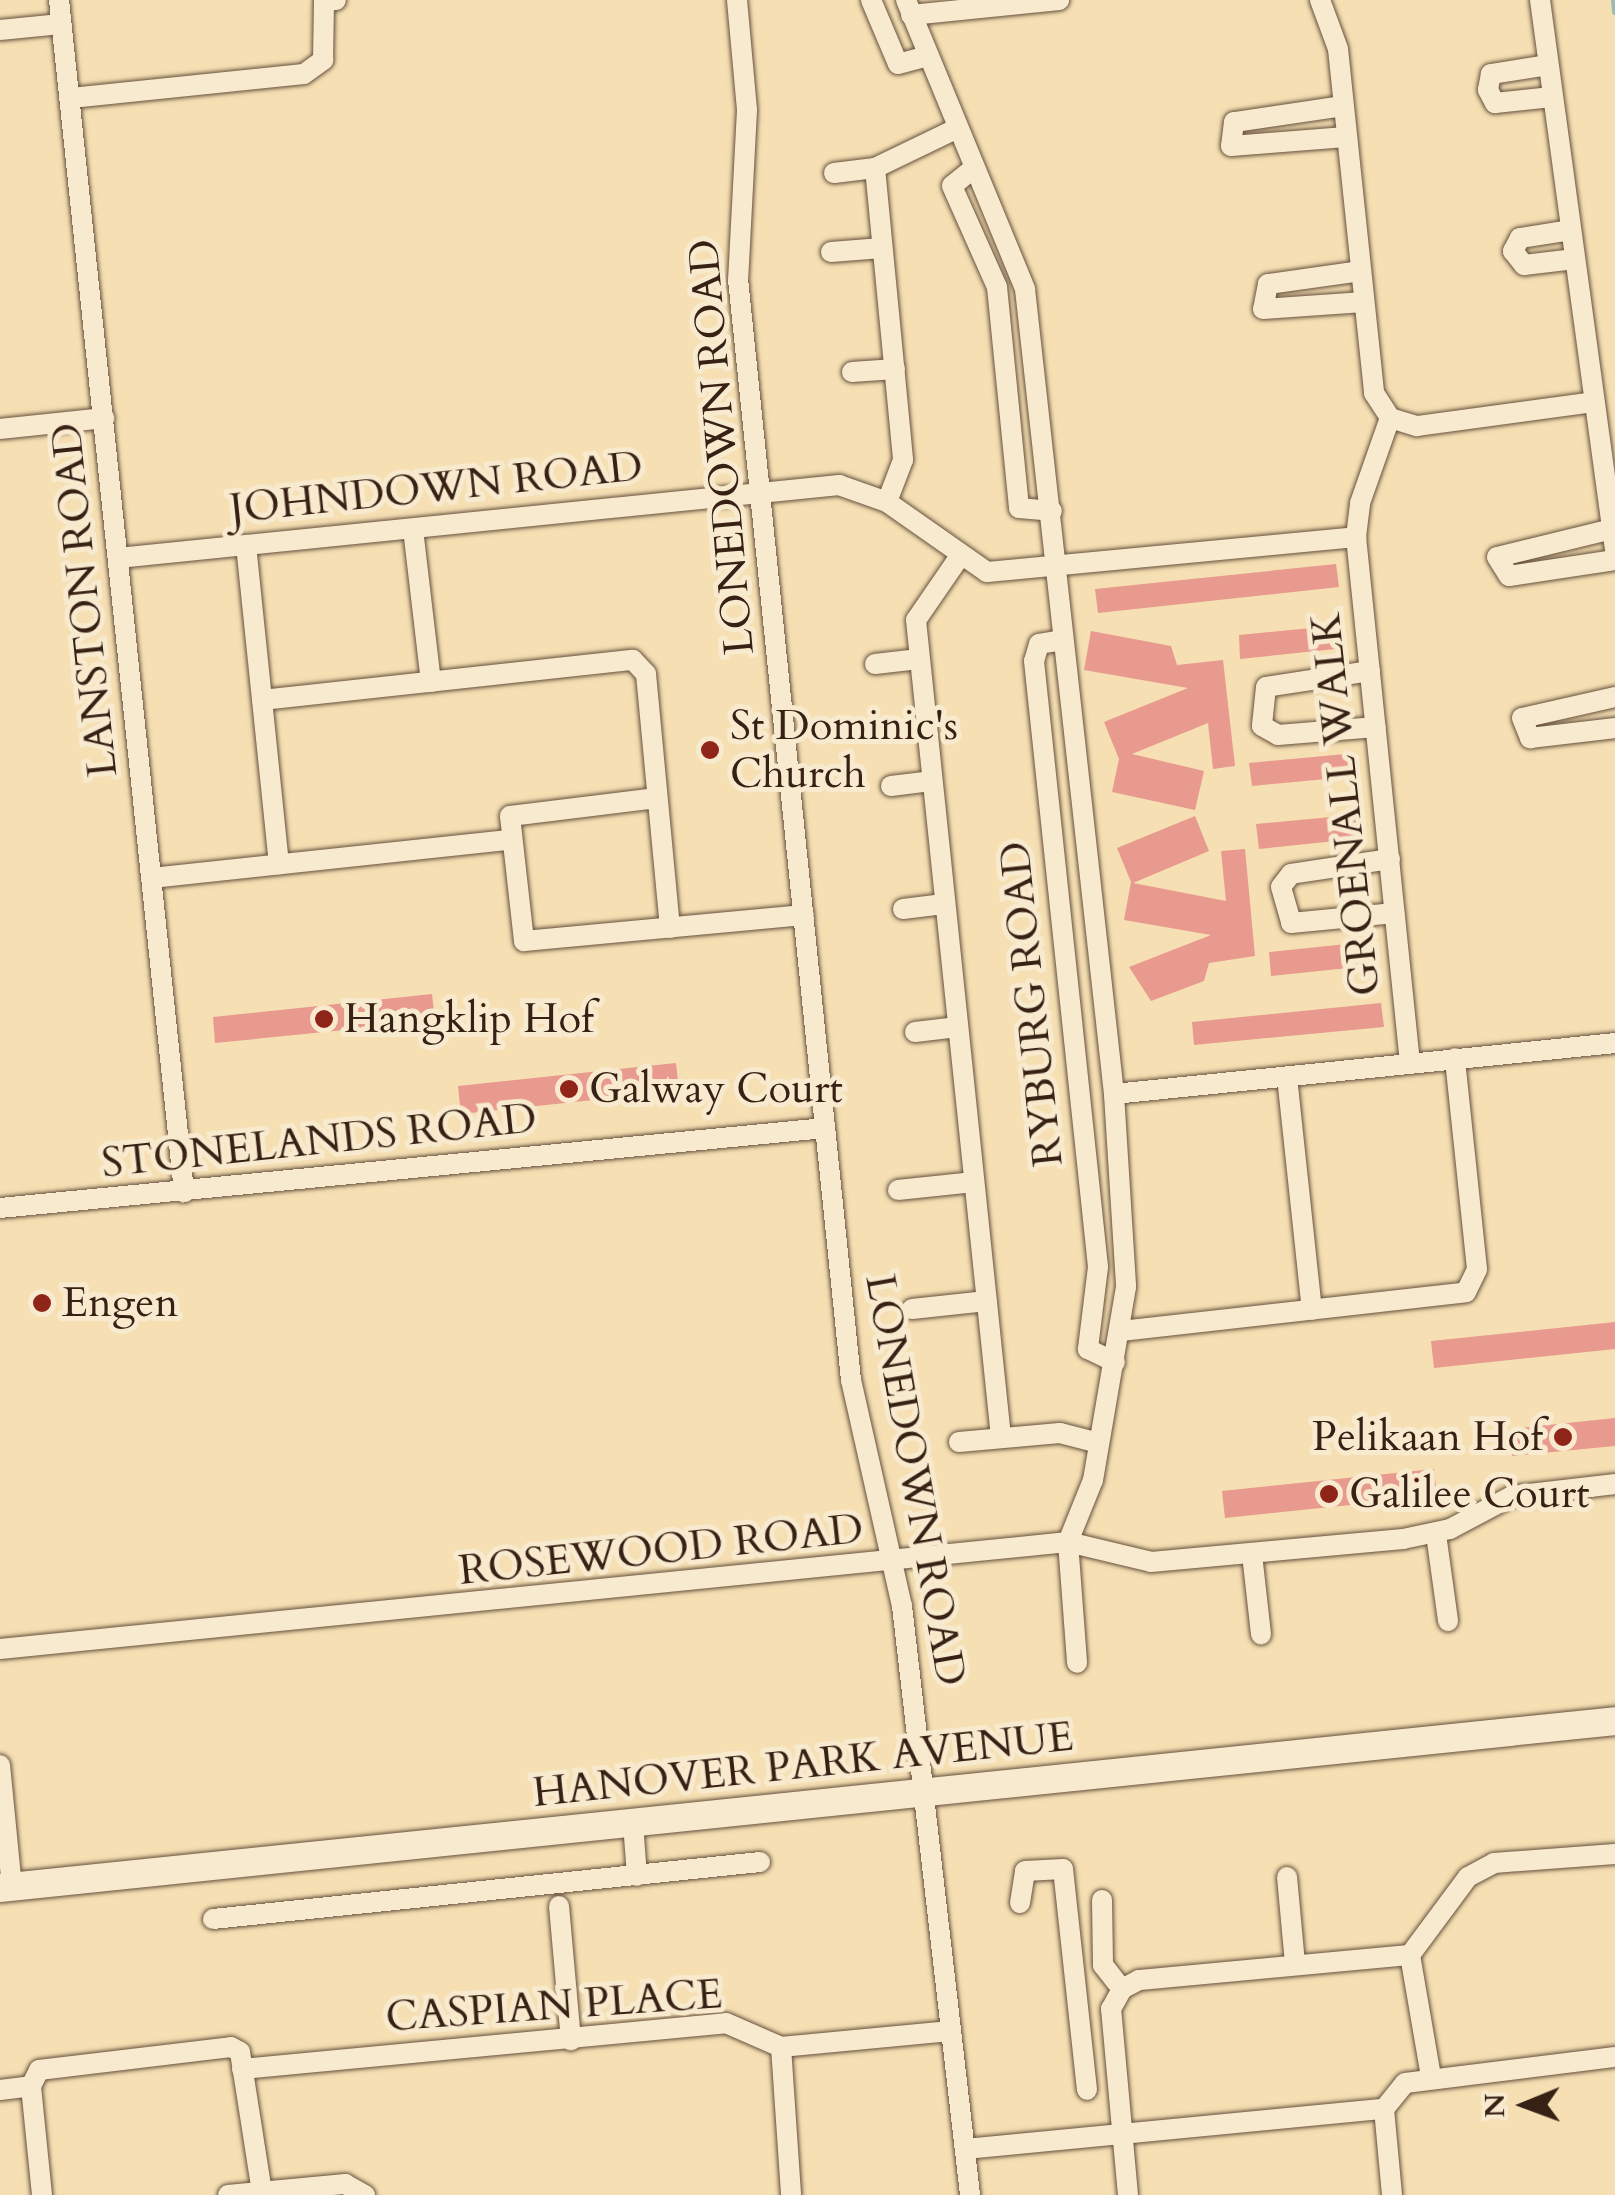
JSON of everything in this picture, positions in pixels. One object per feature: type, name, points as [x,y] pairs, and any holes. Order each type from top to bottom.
[{"type":"street","name":"LANSTON ROAD","points":[[59,0],[184,1192]]},
{"type":"street","points":[[72,98],[304,74],[326,48],[324,1],[336,0]]},
{"type":"street","name":"LONEDOWN ROAD","points":[[736,0],[747,110],[738,279],[851,1380],[892,1565],[928,1792],[970,2195]]},
{"type":"street","points":[[870,0],[898,64],[927,56]]},
{"type":"street","points":[[908,8],[1059,0]]},
{"type":"street","points":[[1320,0],[1335,30],[1374,393],[1390,418],[1417,426],[1594,402]]},
{"type":"street","points":[[1540,0],[1614,540],[1497,557],[1509,576],[1615,560]]},
{"type":"street","name":"RYBURG ROAD","points":[[908,8],[1024,289],[1052,511],[1054,566],[1114,1094],[1129,1238],[1121,1332],[1099,1443],[1068,1542]]},
{"type":"street","points":[[0,30],[61,24]]},
{"type":"street","points":[[1548,64],[1491,74],[1488,90],[1495,102],[1552,97]]},
{"type":"street","points":[[1343,106],[1234,122],[1232,146],[1346,138]]},
{"type":"street","points":[[834,173],[875,168],[958,128]]},
{"type":"street","points":[[875,168],[903,466],[887,502]]},
{"type":"street","points":[[974,168],[952,188],[997,287],[1019,508],[1052,511]]},
{"type":"street","points":[[1572,230],[1520,238],[1513,251],[1524,265],[1575,259]]},
{"type":"street","points":[[830,252],[882,248]]},
{"type":"street","points":[[1360,270],[1268,284],[1263,309],[1364,302]]},
{"type":"street","points":[[852,372],[896,369]]},
{"type":"street","points":[[0,428],[104,418]]},
{"type":"street","name":"GROENALL WALK","points":[[1390,418],[1356,537],[1410,1063]]},
{"type":"street","name":"JOHNDOWN ROAD","points":[[118,558],[839,485],[887,502],[958,559]]},
{"type":"street","points":[[413,529],[431,682]]},
{"type":"street","points":[[1001,1438],[918,658],[920,604],[958,559],[987,572],[1356,537]]},
{"type":"street","points":[[246,546],[279,864]]},
{"type":"street","name":"RYBURG ROAD","points":[[1063,640],[1039,644],[1034,661],[1098,1268],[1088,1349],[1115,1362]]},
{"type":"street","points":[[875,664],[918,658]]},
{"type":"street","points":[[262,700],[633,660],[646,674],[670,928]]},
{"type":"street","points":[[1370,671],[1266,687],[1262,726],[1278,735],[1376,726]]},
{"type":"street","points":[[1615,697],[1522,718],[1530,738],[1615,728]]},
{"type":"street","points":[[891,786],[931,781]]},
{"type":"street","points":[[657,798],[515,813],[508,840],[528,944],[804,914]]},
{"type":"street","points":[[152,878],[508,840]]},
{"type":"street","points":[[1390,859],[1291,874],[1281,888],[1290,924],[1395,913]]},
{"type":"street","points":[[904,909],[944,904]]},
{"type":"street","points":[[915,1032],[958,1027]]},
{"type":"street","points":[[1114,1094],[1615,1043]]},
{"type":"street","points":[[1121,1332],[1455,1296],[1474,1282],[1455,1058]]},
{"type":"street","points":[[1287,1076],[1312,1310]]},
{"type":"street","name":"STONELANDS ROAD","points":[[0,1208],[825,1128]]},
{"type":"street","points":[[898,1190],[974,1182]]},
{"type":"street","points":[[912,1309],[986,1301]]},
{"type":"street","points":[[959,1442],[1060,1434],[1099,1443]]},
{"type":"street","name":"ROSEWOOD ROAD","points":[[0,1650],[892,1565],[1068,1542],[1151,1562],[1252,1554],[1436,1534],[1512,1496],[1615,1484]]},
{"type":"street","points":[[1436,1534],[1448,1621]]},
{"type":"street","points":[[1068,1542],[1077,1663]]},
{"type":"street","points":[[1252,1554],[1261,1634]]},
{"type":"street","name":"HANOVER PARK AVENUE","points":[[6,1888],[1615,1722]]},
{"type":"street","points":[[0,1765],[6,1888]]},
{"type":"street","points":[[633,1823],[637,1876]]},
{"type":"street","points":[[1122,1989],[1295,1963],[1410,1955],[1483,1868],[1615,1854]]},
{"type":"street","points":[[213,1919],[760,1862]]},
{"type":"street","points":[[1020,1903],[1025,1871],[1064,1869],[1087,2090]]},
{"type":"street","points":[[1287,1877],[1295,1963]]},
{"type":"street","points":[[1102,1900],[1104,1964],[1122,1989],[1113,2035],[1128,2195]]},
{"type":"street","points":[[559,1906],[572,2040]]},
{"type":"street","points":[[1410,1955],[1431,2076]]},
{"type":"street","name":"CASPIAN PLACE","points":[[242,2069],[726,2023],[780,2047],[791,2195]]},
{"type":"street","points":[[780,2047],[950,2031]]},
{"type":"street","points":[[1082,2038],[1113,2035]]},
{"type":"street","points":[[0,2090],[31,2086],[48,2066],[224,2047],[238,2049],[262,2192]]},
{"type":"street","points":[[1392,2195],[1384,2109],[1396,2090],[1431,2076],[1615,2057]]},
{"type":"street","points":[[31,2086],[42,2195]]},
{"type":"street","points":[[965,2149],[1384,2109]]},
{"type":"street","points":[[228,2195],[345,2184],[365,2195]]},
{"type":"building","points":[[1336,564],[1339,587],[1098,613],[1095,589]]},
{"type":"building","points":[[1343,625],[1345,648],[1240,659],[1239,635]]},
{"type":"building","points":[[1091,631],[1171,646],[1177,665],[1223,660],[1235,766],[1213,769],[1208,723],[1132,754],[1204,771],[1195,810],[1112,792],[1119,759],[1104,722],[1188,688],[1084,670]]},
{"type":"building","points":[[1356,753],[1358,776],[1252,786],[1249,763]]},
{"type":"building","points":[[1363,814],[1365,838],[1259,849],[1256,824]]},
{"type":"building","points":[[1195,816],[1209,851],[1133,883],[1226,901],[1221,851],[1245,849],[1255,956],[1209,963],[1204,981],[1151,1001],[1129,967],[1211,935],[1124,920],[1131,882],[1117,848]]},
{"type":"building","points":[[1375,941],[1377,965],[1271,976],[1269,952]]},
{"type":"building","name":"Hangklip Hof","points":[[432,994],[435,1021],[215,1043],[213,1017]]},
{"type":"building","points":[[1381,1003],[1384,1027],[1194,1045],[1192,1022]]},
{"type":"building","name":"Galway Court","points":[[676,1063],[679,1091],[461,1114],[458,1086]]},
{"type":"building","points":[[1615,1322],[1615,1349],[1434,1368],[1431,1341]]},
{"type":"building","name":"Pelikaan Hof","points":[[1615,1418],[1615,1446],[1512,1456],[1510,1429]]},
{"type":"building","name":"Galilee Court","points":[[1434,1469],[1437,1496],[1225,1518],[1222,1491]]},
{"type":"waterway","points":[[1614,0],[1615,12]]},
{"type":"place","name":"St Dominic's Church","points":[[710,750]]},
{"type":"place","name":"Hangklip Hof","points":[[324,1019]]},
{"type":"place","name":"Galway Court","points":[[569,1089]]},
{"type":"place","name":"Engen","points":[[42,1303]]},
{"type":"place","name":"Pelikaan Hof","points":[[1563,1437]]},
{"type":"place","name":"Galilee Court","points":[[1329,1494]]}]
